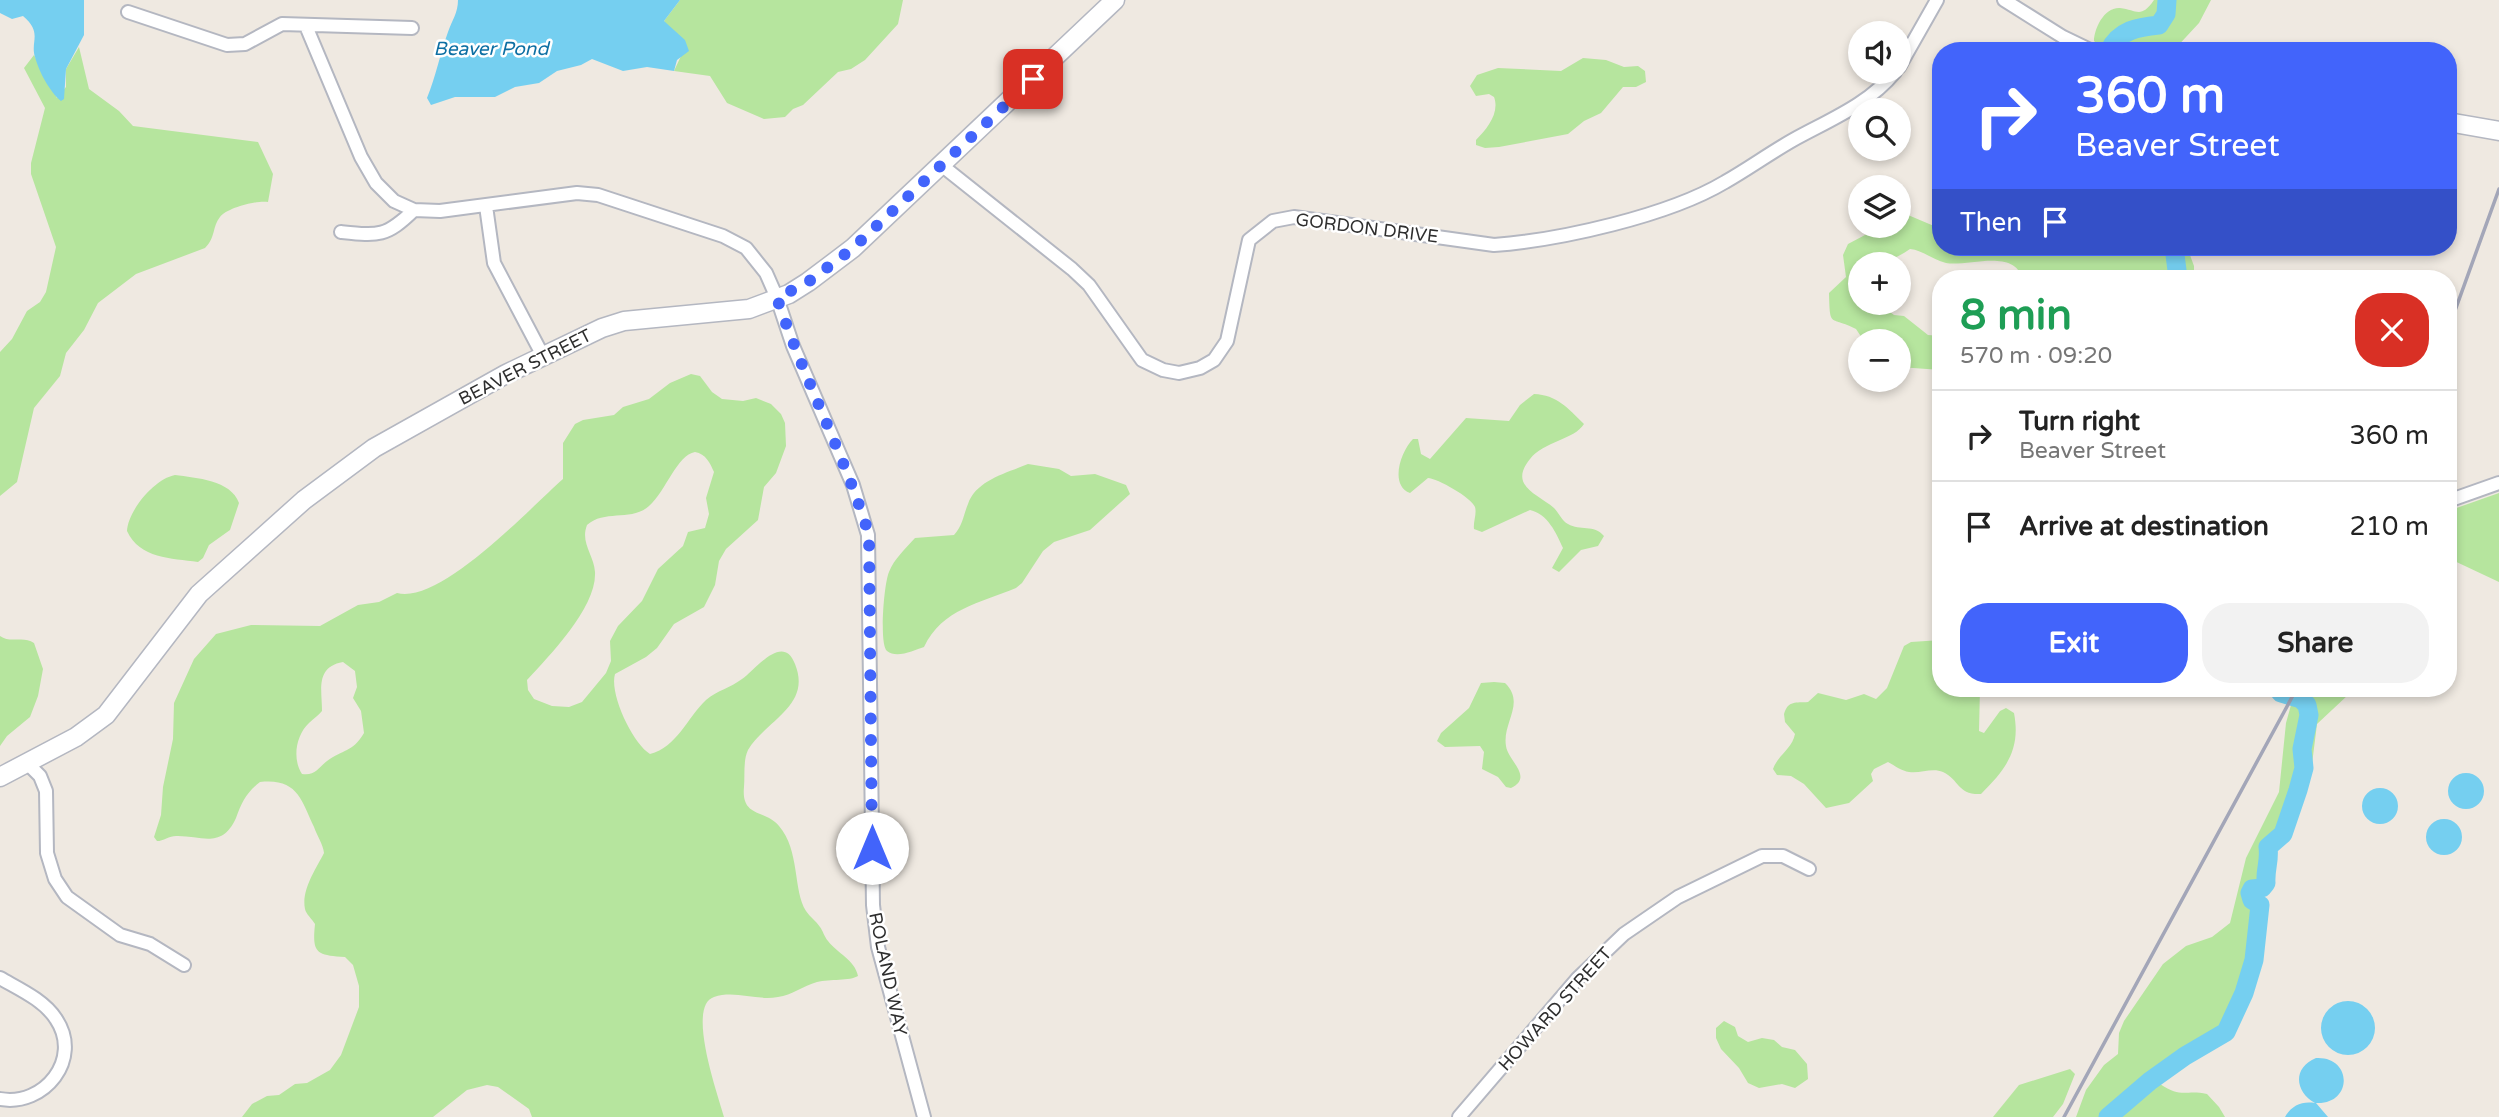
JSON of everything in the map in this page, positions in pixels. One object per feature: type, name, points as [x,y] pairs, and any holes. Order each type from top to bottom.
[{"type":"street","name":"BEAVER STREET","points":[[0,777],[76,737],[106,715],[199,594],[325,483],[382,443],[584,335],[624,321],[749,309],[808,282],[853,248],[1115,0]]},
{"type":"street","points":[[1911,46],[1937,0]]},
{"type":"street","points":[[2004,0],[2073,42]]},
{"type":"street","points":[[128,12],[227,45],[245,44],[282,24],[412,28]]},
{"type":"street","points":[[306,26],[361,157],[376,183],[394,201],[414,210],[399,224],[381,234],[341,232]]},
{"type":"street","name":"GORDON DRIVE","points":[[940,164],[1089,285],[1142,360],[1163,370],[1180,373],[1200,368],[1214,360],[1227,341],[1249,240],[1273,220],[1294,217],[1494,245],[1519,243],[1626,220],[1683,202],[1725,183],[1793,140],[1843,114],[1886,84]]},
{"type":"street","points":[[2457,124],[2499,131]]},
{"type":"street","name":"ROLAND WAY","points":[[414,210],[440,211],[578,193],[598,195],[723,236],[746,248],[766,273],[793,346],[853,485],[869,535],[873,905],[878,947],[924,1117]]},
{"type":"street","points":[[486,206],[494,262],[543,356]]},
{"type":"street","points":[[2457,498],[2499,483]]},
{"type":"street","points":[[26,762],[40,776],[46,791],[47,853],[55,879],[67,897],[120,935],[150,944],[184,965]]},
{"type":"street","name":"HOWARD STREET","points":[[1459,1117],[1587,968],[1624,934],[1678,897],[1762,856],[1783,856],[1809,869]]},
{"type":"street","points":[[0,978],[44,1004],[56,1018],[65,1042],[60,1069],[44,1090],[26,1099],[0,1099]]},
{"type":"green space","points":[[680,0],[903,0],[898,24],[865,60],[851,69],[838,72],[803,105],[793,109],[785,117],[764,119],[727,103],[710,76],[674,71],[681,56],[664,21]]},
{"type":"green space","points":[[2154,0],[2211,0],[2199,23],[2181,42],[2094,41],[2098,25],[2109,11],[2120,8],[2142,11]]},
{"type":"green space","points":[[79,47],[89,89],[119,111],[133,126],[258,142],[273,174],[268,202],[243,205],[229,211],[220,217],[205,248],[136,274],[98,303],[84,330],[66,353],[60,376],[34,408],[17,482],[0,496],[0,352],[12,339],[27,311],[40,302],[46,292],[56,247],[31,174],[31,163],[45,108],[24,68],[34,55],[57,98],[66,87],[66,69]]},
{"type":"green space","points":[[1583,58],[1606,60],[1624,67],[1638,66],[1645,71],[1646,82],[1636,87],[1623,87],[1601,113],[1584,121],[1568,134],[1499,147],[1485,148],[1476,145],[1476,140],[1491,120],[1495,109],[1494,97],[1489,94],[1476,96],[1470,86],[1477,75],[1498,68],[1561,71]]},
{"type":"green space","points":[[1911,216],[1932,225],[1932,256],[2190,256],[2194,270],[2018,270],[2000,261],[1946,263],[1910,249],[1905,252],[1848,252],[1848,315],[1904,316],[1932,335],[1932,369],[1911,368],[1911,329],[1856,329],[1831,317],[1829,293],[1846,277],[1843,255],[1848,244],[1859,238],[1911,238]]},
{"type":"green space","points":[[691,374],[700,376],[712,392],[722,399],[743,401],[756,398],[771,404],[781,414],[785,423],[786,446],[776,473],[764,487],[758,520],[726,549],[719,561],[715,585],[704,607],[674,624],[657,648],[646,657],[615,674],[614,683],[619,705],[630,730],[643,749],[650,754],[675,739],[710,697],[742,679],[776,652],[790,655],[799,679],[797,691],[785,712],[756,739],[746,754],[744,797],[750,808],[773,821],[786,836],[799,893],[806,911],[828,941],[850,961],[858,976],[817,982],[778,997],[722,995],[714,997],[706,1004],[703,1033],[706,1052],[724,1117],[532,1117],[529,1109],[498,1087],[487,1085],[467,1090],[433,1117],[242,1117],[252,1104],[267,1096],[279,1095],[295,1084],[307,1083],[330,1070],[341,1055],[359,1007],[359,986],[353,965],[345,957],[322,953],[316,947],[315,924],[306,911],[304,902],[310,880],[324,853],[301,799],[290,787],[282,783],[260,782],[245,798],[230,828],[218,837],[211,839],[175,836],[157,841],[154,837],[161,815],[163,787],[173,739],[174,703],[194,659],[216,634],[251,625],[320,626],[358,605],[379,602],[397,593],[415,593],[436,584],[484,551],[563,479],[563,443],[575,424],[614,415],[623,407],[649,399],[670,383]],"holes":[[[695,452],[705,457],[714,472],[706,498],[709,514],[705,528],[688,532],[683,546],[658,569],[642,601],[618,626],[610,641],[611,661],[606,673],[582,702],[569,707],[552,706],[534,699],[528,690],[527,680],[570,630],[594,586],[594,566],[585,538],[587,525],[594,520],[642,511],[661,492],[677,466]],[[343,662],[355,671],[357,687],[353,698],[361,711],[364,733],[351,747],[316,771],[302,774],[296,754],[298,740],[305,728],[322,711],[321,688],[324,674],[334,665]]]},
{"type":"green space","points":[[1534,394],[1556,400],[1584,424],[1573,434],[1536,453],[1524,468],[1524,483],[1554,508],[1566,523],[1596,530],[1604,536],[1598,546],[1581,550],[1559,572],[1552,568],[1563,548],[1551,525],[1536,512],[1530,510],[1482,532],[1474,529],[1475,507],[1461,494],[1428,478],[1410,493],[1400,483],[1399,476],[1401,459],[1413,439],[1418,439],[1421,454],[1430,459],[1466,418],[1509,421],[1520,405]]},
{"type":"green space","points":[[1028,464],[1059,469],[1071,476],[1095,474],[1126,485],[1130,494],[1090,530],[1054,542],[1043,551],[1016,588],[976,603],[952,616],[941,624],[924,647],[900,654],[887,651],[883,638],[884,600],[887,578],[897,558],[915,538],[954,535],[978,489],[993,478]]},
{"type":"green space","points":[[175,475],[221,485],[235,495],[239,503],[230,530],[209,545],[198,562],[157,556],[140,547],[127,531],[132,514],[144,497],[159,483]]},
{"type":"green space","points":[[2499,493],[2499,582],[2457,562],[2457,508]]},
{"type":"green space","points":[[0,636],[34,643],[43,669],[38,696],[30,717],[7,736],[0,746]]},
{"type":"green space","points":[[1932,641],[1932,697],[1980,697],[1979,731],[1984,733],[2000,711],[2006,708],[2014,713],[2015,738],[2010,758],[1981,794],[1963,790],[1943,772],[1909,772],[1888,762],[1874,769],[1871,774],[1873,781],[1849,803],[1826,808],[1804,784],[1791,776],[1777,775],[1773,769],[1795,734],[1785,722],[1784,714],[1790,704],[1808,702],[1818,693],[1846,700],[1864,694],[1876,699],[1887,688],[1904,646],[1911,642]]},
{"type":"green space","points":[[1481,683],[1505,683],[1513,698],[1506,746],[1518,768],[1520,779],[1511,788],[1482,769],[1484,752],[1480,746],[1445,747],[1437,741],[1441,733],[1469,708]]},
{"type":"green space","points":[[2296,697],[2346,697],[2317,724],[2311,772],[2265,859],[2253,945],[2233,1016],[2224,1031],[2177,1063],[2160,1084],[2174,1091],[2207,1094],[2225,1117],[2076,1117],[2086,1090],[2104,1065],[2118,1054],[2119,1033],[2124,1021],[2163,964],[2186,946],[2212,937],[2230,923],[2246,858],[2279,792],[2286,723]]},
{"type":"green space","points":[[1724,1021],[1735,1027],[1738,1036],[1748,1042],[1762,1038],[1774,1040],[1782,1047],[1795,1050],[1807,1064],[1808,1079],[1795,1088],[1782,1084],[1759,1088],[1748,1083],[1739,1068],[1721,1049],[1716,1038],[1716,1028]]},
{"type":"green space","points":[[2070,1069],[2075,1074],[2063,1104],[2053,1117],[1993,1117],[2019,1085]]},
{"type":"water","points":[[0,0],[84,0],[84,35],[66,69],[64,99],[61,101],[49,87],[37,63],[33,27],[23,16],[12,19],[0,13]]},
{"type":"water","name":"Beaver Pond","points":[[458,0],[680,0],[664,21],[685,40],[689,51],[677,60],[674,71],[647,67],[623,71],[592,59],[581,65],[557,71],[539,83],[515,87],[495,97],[455,97],[431,105],[427,98]]},
{"type":"water","points":[[2466,773],[2479,778],[2484,791],[2479,804],[2466,809],[2453,804],[2448,791],[2453,778]]},
{"type":"water","points":[[2380,788],[2393,793],[2398,806],[2393,819],[2380,824],[2367,819],[2362,806],[2367,793]]},
{"type":"water","points":[[2444,819],[2457,824],[2462,837],[2457,850],[2444,855],[2431,850],[2426,837],[2431,824]]},
{"type":"water","points":[[2348,1001],[2367,1009],[2375,1028],[2367,1047],[2348,1055],[2329,1047],[2321,1028],[2329,1009]]},
{"type":"water","points":[[2316,1058],[2328,1059],[2337,1064],[2344,1080],[2337,1097],[2328,1102],[2316,1103],[2328,1117],[2285,1117],[2298,1105],[2315,1103],[2303,1093],[2299,1080],[2303,1068]]},
{"type":"waterway","points":[[2115,42],[2124,34],[2137,29],[2159,25],[2166,14],[2167,0]]},
{"type":"waterway","points":[[2175,256],[2177,270]]},
{"type":"waterway","points":[[2108,1117],[2150,1081],[2226,1032],[2244,993],[2254,960],[2260,905],[2252,900],[2250,893],[2252,889],[2262,888],[2266,883],[2268,847],[2283,834],[2304,768],[2302,749],[2309,715],[2307,705],[2294,697]]},
{"type":"railway","points":[[2457,305],[2499,189]]},
{"type":"railway","points":[[2064,1117],[2292,697]]},
{"type":"route","points":[[872,848],[869,535],[853,485],[793,346],[777,298],[808,282],[853,248],[1033,79]]}]
